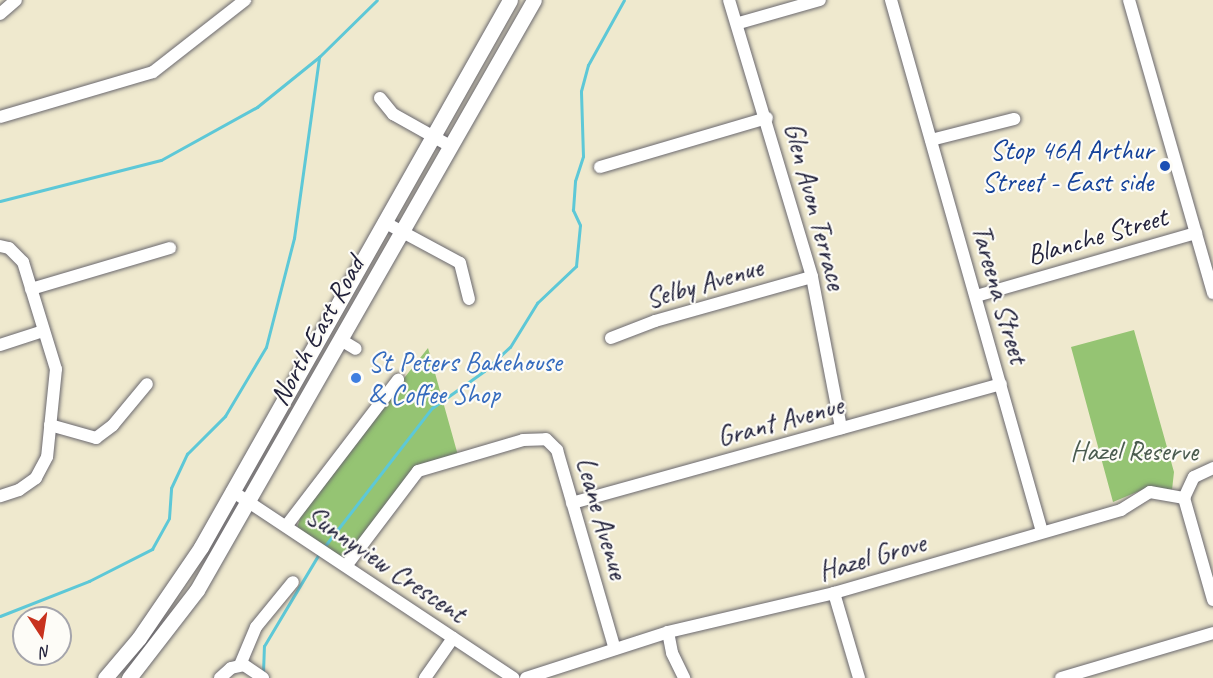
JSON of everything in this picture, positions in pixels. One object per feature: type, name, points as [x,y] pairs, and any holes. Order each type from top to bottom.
[{"type":"main road","name":"North East Road","points":[[105,678],[168,598],[232,491],[510,0]]},
{"type":"main road","name":"North East Road","points":[[129,678],[197,590],[250,502],[534,0]]},
{"type":"street","points":[[0,14],[16,0]]},
{"type":"street","name":"Glen Avon Terrace","points":[[729,0],[739,23],[812,277],[842,429]]},
{"type":"street","points":[[739,23],[820,0]]},
{"type":"street","name":"Tareena Street","points":[[891,0],[1042,532]]},
{"type":"street","points":[[1129,0],[1213,293]]},
{"type":"street","points":[[0,117],[153,72],[239,2]]},
{"type":"street","points":[[380,98],[393,114],[432,138],[450,146]]},
{"type":"street","points":[[600,167],[767,118]]},
{"type":"street","points":[[932,140],[1014,119]]},
{"type":"street","points":[[384,222],[460,263],[469,299]]},
{"type":"street","name":"Blanche Street","points":[[976,296],[1196,233]]},
{"type":"street","points":[[0,246],[9,248],[23,262],[56,369],[47,457],[36,478],[19,490],[0,496]]},
{"type":"street","points":[[31,289],[170,248]]},
{"type":"street","name":"Selby Avenue","points":[[611,338],[655,321],[812,277]]},
{"type":"street","points":[[0,345],[43,331]]},
{"type":"street","points":[[341,340],[356,349]]},
{"type":"street","points":[[287,525],[398,380]]},
{"type":"street","points":[[50,425],[96,438],[113,425],[147,384]]},
{"type":"street","name":"Grant Avenue","points":[[572,503],[1000,384]]},
{"type":"street","name":"Leane Avenue","points":[[346,566],[418,471],[523,440],[546,439],[557,450],[615,649]]},
{"type":"street","points":[[1213,468],[1194,477],[1184,498],[1213,600]]},
{"type":"street","name":"Sunnyview Crescent","points":[[232,491],[287,525],[513,678]]},
{"type":"street","name":"Hazel Grove","points":[[526,678],[668,632],[834,593],[1121,510],[1150,492],[1184,498]]},
{"type":"street","points":[[220,678],[240,665],[256,627],[293,582]]},
{"type":"street","points":[[834,593],[859,678]]},
{"type":"street","points":[[668,632],[672,653],[684,678]]},
{"type":"street","points":[[1061,678],[1213,633]]},
{"type":"street","points":[[425,678],[453,638]]},
{"type":"street","points":[[240,665],[262,677]]},
{"type":"green space","name":"Hazel Reserve","points":[[1134,330],[1174,472],[1172,490],[1149,487],[1113,502],[1071,347]]},
{"type":"green space","points":[[428,348],[459,459],[418,471],[346,566],[296,531],[305,503]]},
{"type":"waterway","points":[[0,201],[161,160],[257,107],[319,57],[377,0]]},
{"type":"waterway","points":[[324,547],[432,408],[484,371],[510,347],[537,303],[576,266],[580,225],[573,210],[575,181],[583,156],[581,91],[588,65],[624,0]]},
{"type":"waterway","points":[[0,616],[89,581],[152,549],[169,518],[171,488],[187,454],[225,416],[266,347],[294,238],[319,57]]},
{"type":"waterway","points":[[263,673],[264,646],[320,552]]},
{"type":"place","name":"Stop 46A Arthur Street - East side","points":[[1165,166]]},
{"type":"place","name":"St Peters Bakehouse & Coffee Shop","points":[[356,378]]}]
